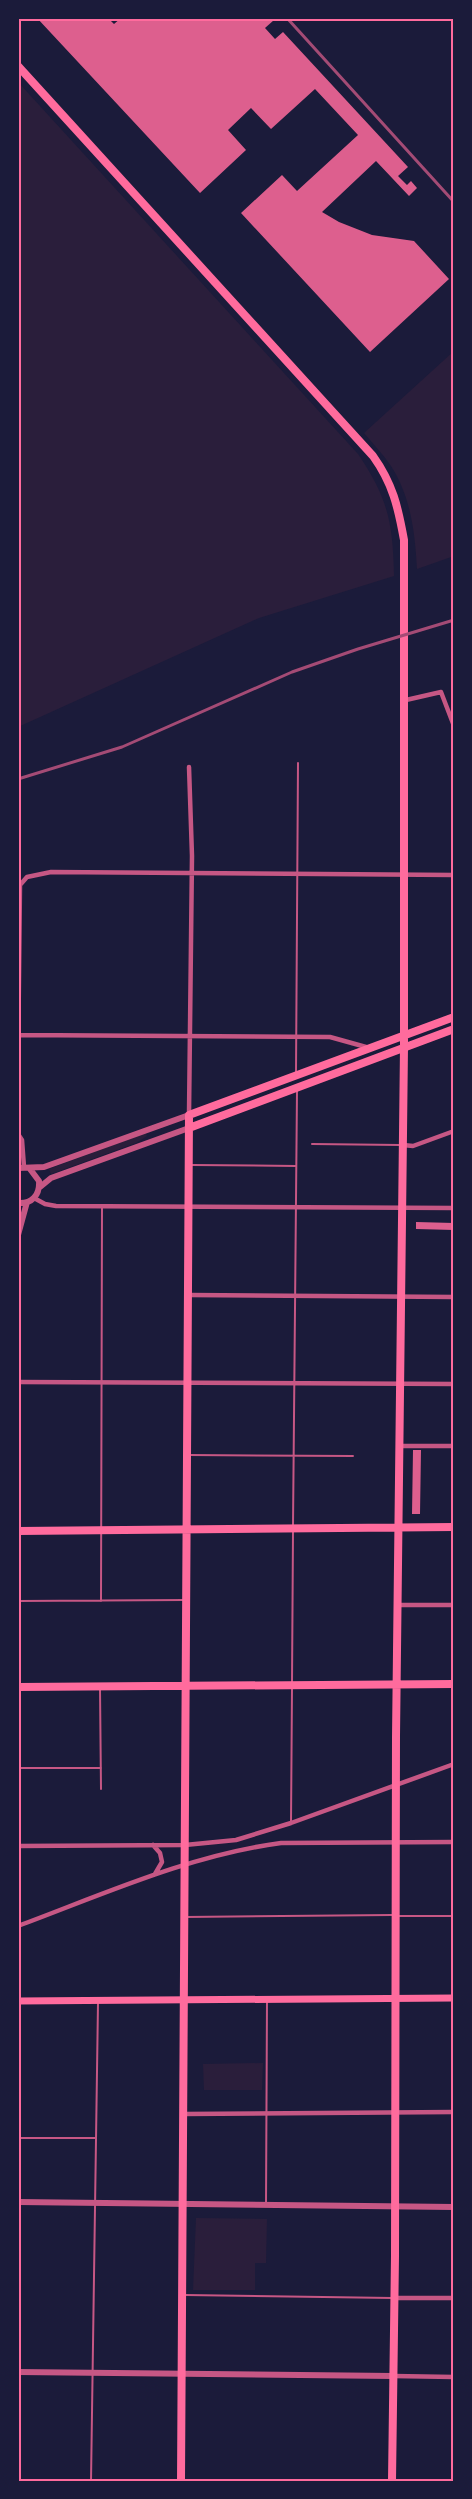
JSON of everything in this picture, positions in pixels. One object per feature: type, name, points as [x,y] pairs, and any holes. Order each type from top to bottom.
[{"type":"main road","points":[[18,66],[373,456],[389,482],[398,503],[404,540],[406,569],[404,1047],[392,2481]]},
{"type":"main road","points":[[181,2481],[189,1115],[454,1017]]},
{"type":"main road","points":[[189,1128],[454,1029]]},
{"type":"main road","points":[[18,1531],[454,1527]]},
{"type":"main road","points":[[18,1687],[454,1684]]},
{"type":"main road","points":[[18,2001],[454,1998]]},
{"type":"street","points":[[406,695],[441,692],[454,726]]},
{"type":"street","points":[[23,1168],[44,1167],[189,1115],[191,873],[189,766]]},
{"type":"street","points":[[18,1068],[20,885],[27,877],[51,872],[454,875]]},
{"type":"street","points":[[18,1035],[334,1037],[355,1046],[369,1048]]},
{"type":"street","points":[[18,1203],[34,1198],[40,1187],[51,1178],[189,1128]]},
{"type":"street","points":[[403,1145],[413,1146],[454,1131]]},
{"type":"street","points":[[18,1134],[22,1140],[23,1168]]},
{"type":"street","points":[[23,1168],[38,1177],[40,1187]]},
{"type":"street","points":[[34,1198],[50,1205],[454,1208]]},
{"type":"street","points":[[18,1235],[27,1202]]},
{"type":"street","points":[[189,1295],[454,1297]]},
{"type":"street","points":[[18,1382],[454,1384]]},
{"type":"street","points":[[400,1446],[454,1446]]},
{"type":"street","points":[[399,1605],[454,1605]]},
{"type":"street","points":[[18,1846],[186,1845],[236,1840],[291,1823],[454,1764]]},
{"type":"street","points":[[18,1926],[186,1863],[235,1851],[281,1843],[454,1842]]},
{"type":"street","points":[[153,1845],[160,1852],[162,1862],[153,1875]]},
{"type":"street","points":[[183,2114],[454,2112]]},
{"type":"street","points":[[18,2202],[454,2207]]},
{"type":"street","points":[[395,2298],[454,2298]]},
{"type":"street","points":[[18,2372],[454,2377]]},
{"type":"lane","points":[[296,1075],[298,763]]},
{"type":"lane","points":[[291,1823],[297,1088]]},
{"type":"lane","points":[[312,1144],[403,1145]]},
{"type":"lane","points":[[189,1165],[296,1166]]},
{"type":"lane","points":[[101,1601],[102,1206]]},
{"type":"lane","points":[[188,1455],[353,1455]]},
{"type":"lane","points":[[18,1601],[186,1600]]},
{"type":"lane","points":[[100,1686],[101,1789]]},
{"type":"lane","points":[[18,1768],[101,1768]]},
{"type":"lane","points":[[185,1917],[454,1916]]},
{"type":"lane","points":[[266,2204],[267,1999]]},
{"type":"lane","points":[[91,2481],[98,2000]]},
{"type":"lane","points":[[18,2138],[96,2139]]},
{"type":"lane","points":[[182,2295],[395,2298]]},
{"type":"shaded area","points":[[18,82],[358,454],[376,484],[387,512],[392,541],[394,576],[259,618],[18,727]]},
{"type":"shaded area","points":[[454,351],[454,556],[417,569],[413,529],[403,490],[391,466],[364,433]]},
{"type":"shaded area","points":[[145,1133],[147,1136],[136,1143],[51,1174],[49,1169]]},
{"type":"shaded area","points":[[263,2063],[262,2090],[204,2090],[203,2064]]},
{"type":"shaded area","points":[[196,2218],[267,2219],[266,2263],[255,2263],[255,2290],[193,2290]]},
{"type":"building","points":[[37,18],[108,18],[114,24],[121,18],[272,18],[274,20],[265,28],[275,39],[283,32],[408,167],[398,176],[407,185],[411,181],[417,188],[409,196],[376,161],[322,212],[339,222],[372,235],[414,241],[449,279],[370,352],[241,213],[282,175],[297,191],[358,135],[315,89],[271,129],[251,108],[228,130],[246,150],[200,193]]},
{"type":"building","points":[[416,1222],[454,1223],[454,1230],[416,1229]]},
{"type":"building","points":[[413,1450],[421,1450],[420,1514],[412,1514]]},
{"type":"railway","points":[[287,18],[454,202]]},
{"type":"railway","points":[[18,779],[122,747],[292,672],[454,620]]}]
